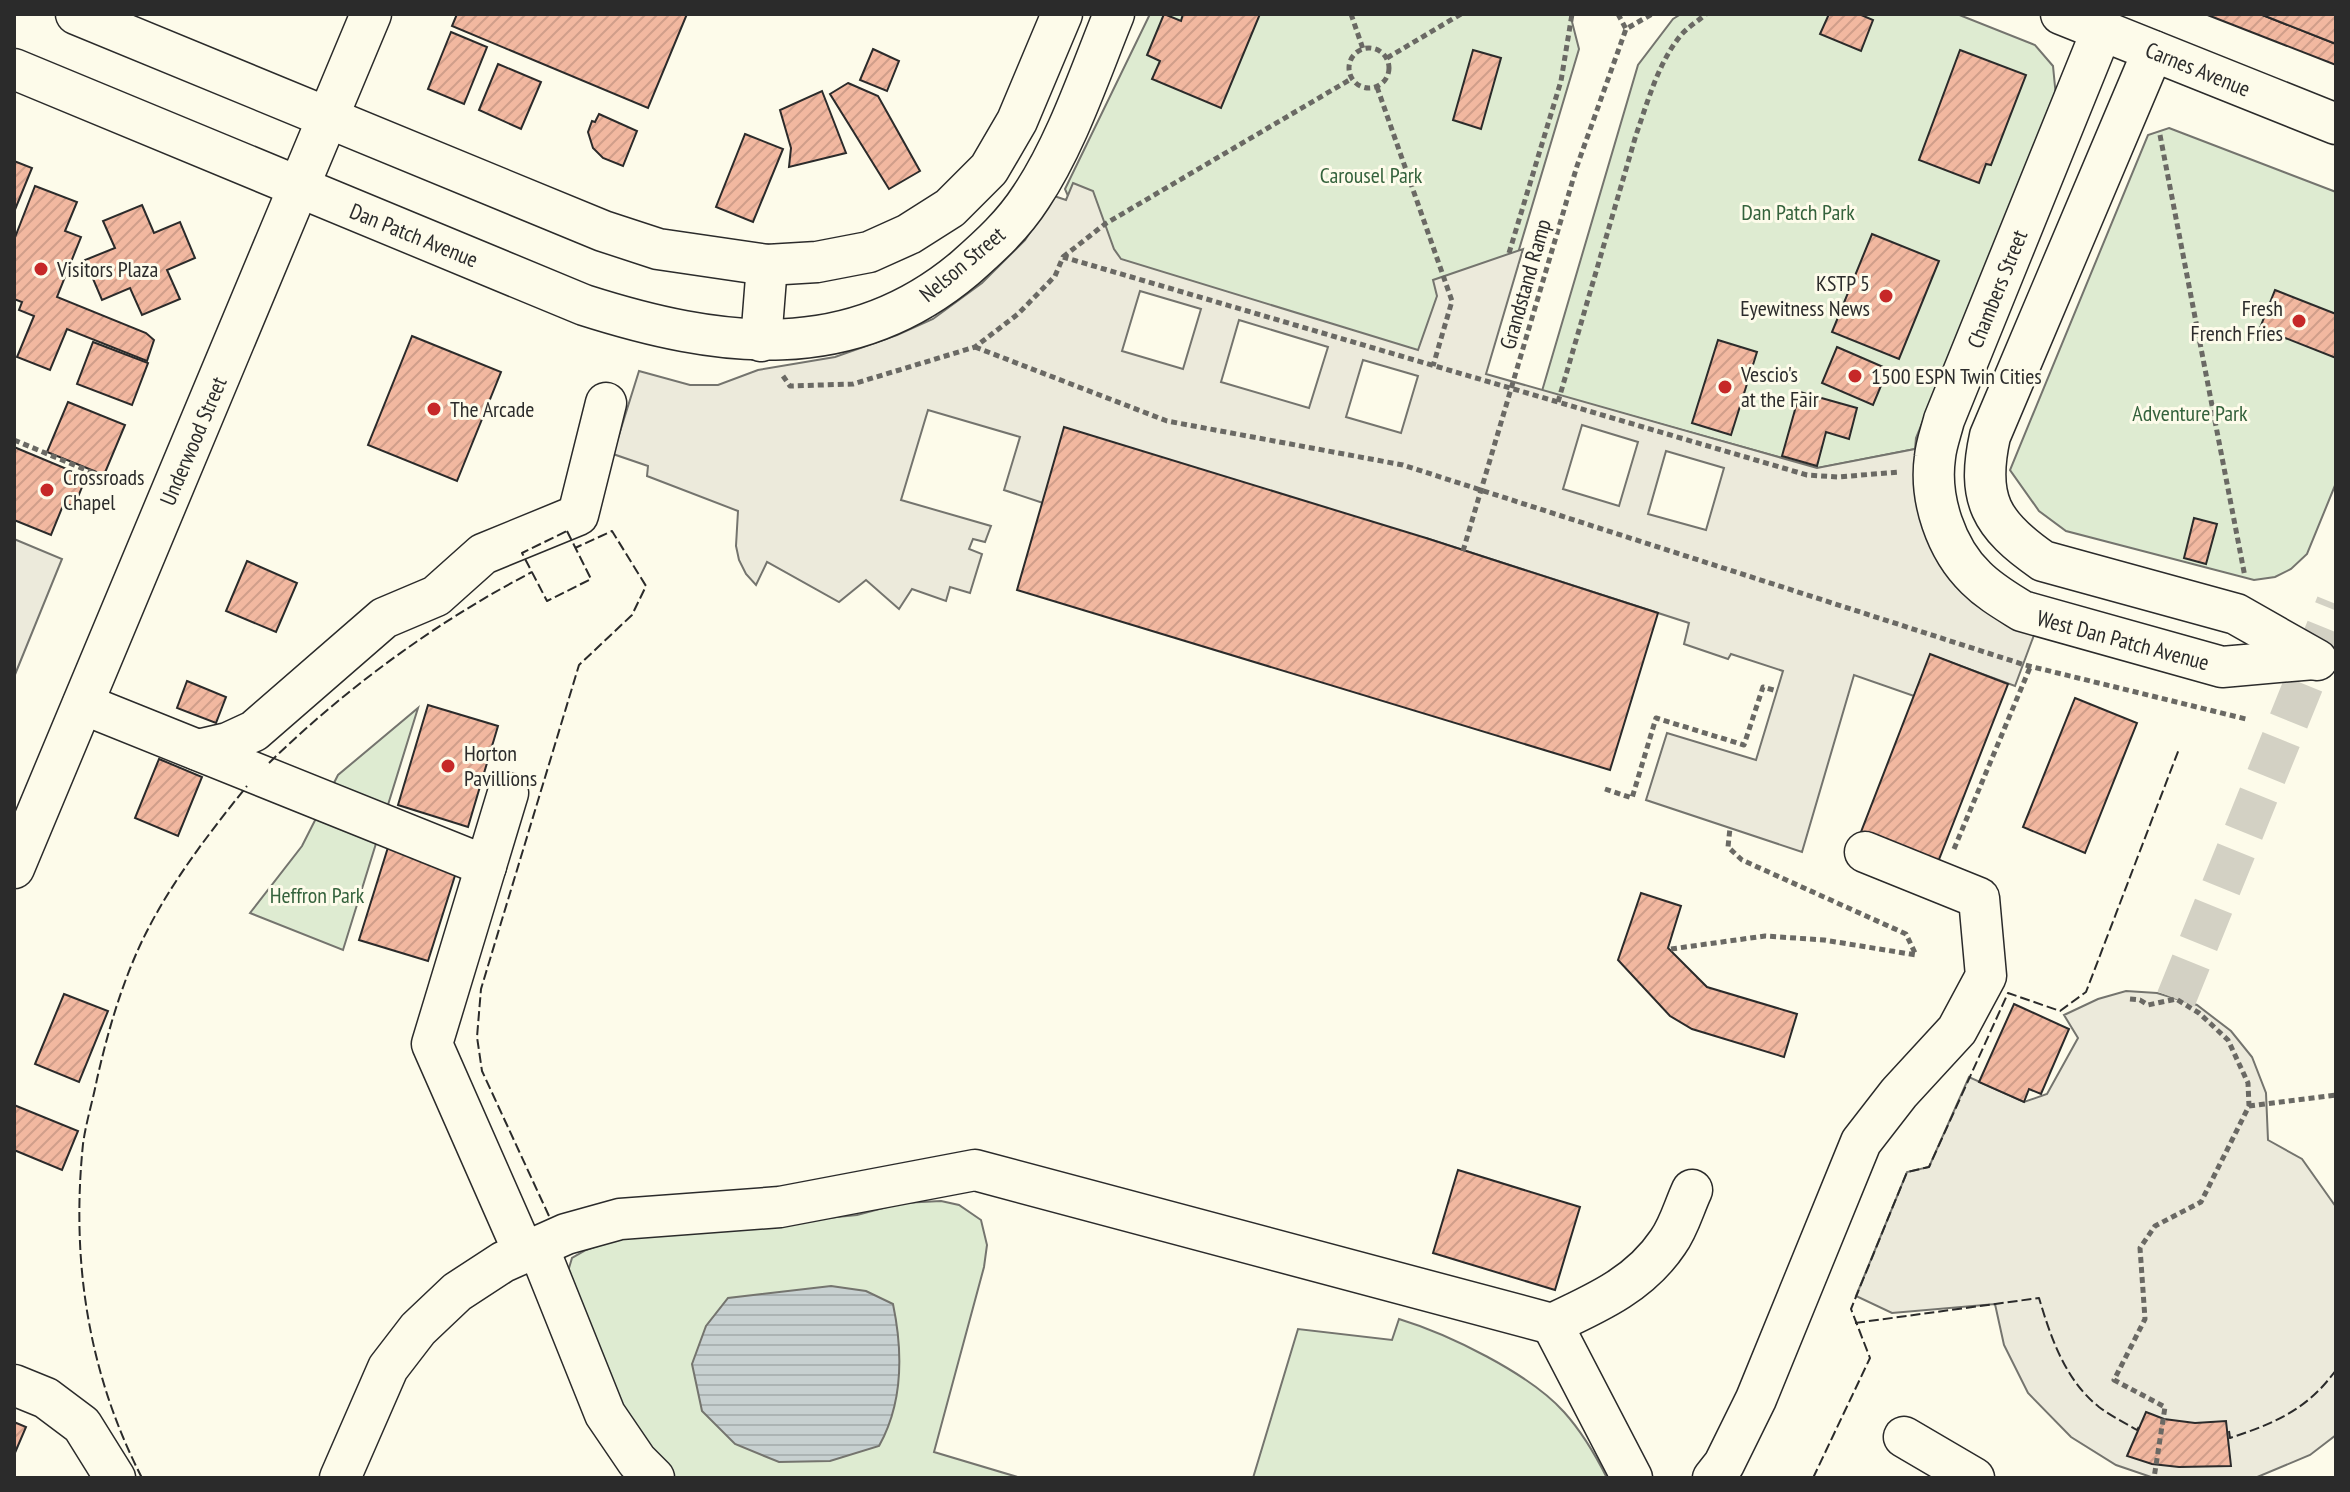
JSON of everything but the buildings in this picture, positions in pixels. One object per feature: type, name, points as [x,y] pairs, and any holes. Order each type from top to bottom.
[{"type":"street","points":[[76,14],[603,231],[658,249],[767,265],[817,262],[869,252],[909,234],[950,208],[989,169],[1017,121],[1062,14]]},
{"type":"street","name":"Underwood Street","points":[[14,868],[371,14]]},
{"type":"street","name":"Nelson Street","points":[[828,334],[879,321],[923,299],[999,239],[1031,197],[1053,160],[1114,14]]},
{"type":"street","name":"Carnes Avenue","points":[[2061,14],[2336,124]]},
{"type":"street","name":"Chambers Street","points":[[1956,552],[1937,504],[1935,457],[1944,420],[2102,30]]},
{"type":"street","name":"West Dan Patch Avenue","points":[[2153,51],[1990,436],[1984,463],[1984,485],[1991,508],[2003,529],[2043,561],[2236,614],[2325,663]]},
{"type":"street","name":"Dan Patch Avenue","points":[[14,69],[584,305],[645,325],[761,341],[828,334]]},
{"type":"street","points":[[761,341],[767,265]]},
{"type":"street","points":[[198,750],[228,743],[254,731],[384,618],[436,596],[483,554],[578,515],[606,403]]},
{"type":"street","name":"West Dan Patch Avenue","points":[[1956,552],[1974,576],[1994,594],[2022,611],[2051,621],[2222,667],[2325,663]]},
{"type":"street","points":[[83,704],[486,866]]},
{"type":"street","points":[[508,793],[432,1044],[531,1250],[605,1414],[637,1461],[654,1478]]},
{"type":"street","points":[[1713,1478],[1724,1464],[1756,1399],[1861,1142],[1899,1093],[1957,1030],[1986,976],[1979,898],[1865,852]]},
{"type":"street","points":[[340,1478],[388,1368],[418,1329],[457,1292],[503,1262],[566,1234],[620,1219],[780,1207],[975,1170],[1552,1324],[1610,1296],[1646,1270],[1670,1240],[1692,1190]]},
{"type":"street","points":[[1552,1324],[1632,1478]]},
{"type":"street","points":[[14,1385],[46,1398],[82,1425],[115,1478]]},
{"type":"street","points":[[1904,1437],[1974,1478]]},
{"type":"path","points":[[1351,14],[1363,49]]},
{"type":"path","points":[[1387,58],[1461,14]]},
{"type":"path","points":[[1509,253],[1561,81],[1572,14]]},
{"type":"path","points":[[1618,14],[1626,29],[1652,14]]},
{"type":"path","points":[[1558,402],[1636,135],[1650,97],[1665,59],[1683,33],[1706,14]]},
{"type":"path","name":"Grandstand Ramp","points":[[1463,551],[1577,166],[1626,29]]},
{"type":"path","points":[[1363,49],[1375,49],[1387,58],[1389,72],[1377,87],[1363,88],[1351,79],[1349,65],[1352,57],[1363,49]]},
{"type":"path","points":[[761,341],[790,386],[853,384],[975,347],[1018,314],[1055,276],[1063,257],[1105,224],[1351,79]]},
{"type":"path","points":[[1377,87],[1452,301],[1433,366]]},
{"type":"path","points":[[2159,134],[2246,582]]},
{"type":"path","points":[[1063,257],[1807,475],[1838,477],[1934,470]]},
{"type":"path","points":[[975,347],[1167,421],[1403,465],[2031,665],[2246,719]]},
{"type":"path","points":[[14,440],[115,482]]},
{"type":"path","points":[[1941,882],[2031,665]]},
{"type":"path","points":[[1605,789],[1632,798],[1656,718],[1744,745],[1763,687],[1777,691]]},
{"type":"path","points":[[1671,949],[1765,936],[1824,940],[1916,955],[1906,934],[1742,860],[1728,847],[1730,828]]},
{"type":"path","points":[[2130,999],[2148,1005],[2176,999],[2199,1013],[2228,1040],[2248,1083],[2249,1106],[2201,1202],[2155,1226],[2140,1248],[2145,1319],[2114,1380],[2165,1407],[2154,1478]]},
{"type":"path","points":[[2249,1106],[2336,1095]]},
{"type":"green space","name":"Carousel Park","points":[[1150,14],[1570,14],[1579,49],[1483,370],[1101,273],[1065,189]]},
{"type":"green space","name":"Dan Patch Park","points":[[1681,14],[1957,14],[2035,45],[2053,66],[2056,97],[1916,438],[1915,449],[1818,468],[1542,391],[1638,65],[1673,19]]},
{"type":"green space","name":"Adventure Park","points":[[2169,128],[2336,192],[2336,483],[2307,554],[2291,569],[2275,577],[2254,580],[2066,531],[2039,511],[2010,470],[2148,135]]},
{"type":"green space","name":"Heffron Park","points":[[418,708],[343,950],[250,913],[302,846],[338,775]]},
{"type":"green space","points":[[941,1201],[959,1205],[981,1220],[987,1245],[984,1267],[934,1452],[1021,1478],[675,1478],[665,1470],[617,1402],[570,1287],[572,1258],[617,1239],[857,1215],[902,1203]]},
{"type":"green space","points":[[1399,1319],[1441,1334],[1487,1356],[1549,1397],[1571,1420],[1607,1478],[1253,1478],[1298,1329],[1392,1340]]},
{"type":"shaded area","points":[[1073,183],[1093,191],[1114,249],[1121,259],[1418,350],[1437,296],[1433,280],[1523,249],[1486,374],[1817,468],[1921,446],[2012,626],[2034,635],[2015,686],[1931,655],[1914,696],[1854,675],[1802,852],[1646,800],[1667,733],[1756,760],[1783,671],[1731,654],[1728,659],[1684,644],[1689,623],[1426,538],[1043,503],[1004,490],[1020,437],[928,410],[901,500],[991,526],[985,542],[973,539],[969,549],[982,554],[970,593],[950,587],[946,601],[912,589],[899,609],[866,580],[839,602],[767,562],[756,585],[739,560],[736,546],[738,511],[647,476],[648,466],[613,454],[639,371],[690,385],[718,385],[758,370],[835,357],[897,335],[933,319],[982,283],[1025,240],[1054,196],[1066,200]],"holes":[[[1140,291],[1201,309],[1183,369],[1122,351]],[[1239,320],[1328,347],[1309,408],[1221,382]],[[1363,360],[1418,376],[1401,433],[1346,417]],[[1582,425],[1638,442],[1619,506],[1563,489]],[[1666,451],[1724,468],[1706,530],[1648,514]]]},
{"type":"shaded area","points":[[14,539],[62,559],[14,677]]},
{"type":"shaded area","points":[[2126,991],[2157,993],[2197,1005],[2231,1031],[2252,1057],[2266,1093],[2268,1140],[2302,1159],[2336,1207],[2336,1435],[2310,1455],[2255,1478],[2154,1478],[2116,1465],[2071,1437],[2028,1393],[2004,1345],[1995,1304],[1892,1313],[1856,1296],[1907,1172],[1929,1167],[1969,1077],[2024,1102],[2047,1094],[2078,1038],[2064,1015],[2098,999]]},
{"type":"shaded area","points":[[831,1286],[866,1291],[893,1304],[899,1377],[893,1412],[879,1446],[830,1461],[779,1462],[735,1444],[702,1411],[692,1364],[706,1326],[728,1298]]},
{"type":"tunnel","points":[[2176,999],[2336,604]]},
{"type":"fence","points":[[567,531],[591,579],[547,601],[522,553],[567,531]]},
{"type":"fence","points":[[549,1216],[482,1071],[477,1037],[481,989],[579,665],[632,615],[646,586],[612,531],[575,548]]},
{"type":"fence","points":[[269,763],[298,735],[393,658],[461,612],[532,572]]},
{"type":"fence","points":[[1813,1478],[1870,1358],[1851,1309],[1907,1172],[1929,1167],[2008,993],[2060,1011],[2086,992],[2179,749]]},
{"type":"fence","points":[[142,1478],[108,1398],[88,1316],[80,1231],[83,1144],[109,1030],[137,952],[173,886],[247,786]]},
{"type":"fence","points":[[1855,1323],[2039,1298],[2054,1343],[2077,1384],[2108,1413],[2137,1430],[2140,1425]]},
{"type":"fence","points":[[2229,1431],[2230,1438],[2289,1413],[2314,1395],[2336,1370]]},
{"type":"place","name":"Visitors Plaza","points":[[41,269]]},
{"type":"place","name":"KSTP 5 Eyewitness News","points":[[1886,296]]},
{"type":"place","name":"Fresh French Fries","points":[[2299,321]]},
{"type":"place","name":"1500 ESPN Twin Cities","points":[[1855,376]]},
{"type":"place","name":"Vescio's at the Fair","points":[[1725,387]]},
{"type":"place","name":"The Arcade","points":[[434,409]]},
{"type":"place","name":"Crossroads Chapel","points":[[47,490]]},
{"type":"place","name":"Horton Pavillions","points":[[448,766]]}]
